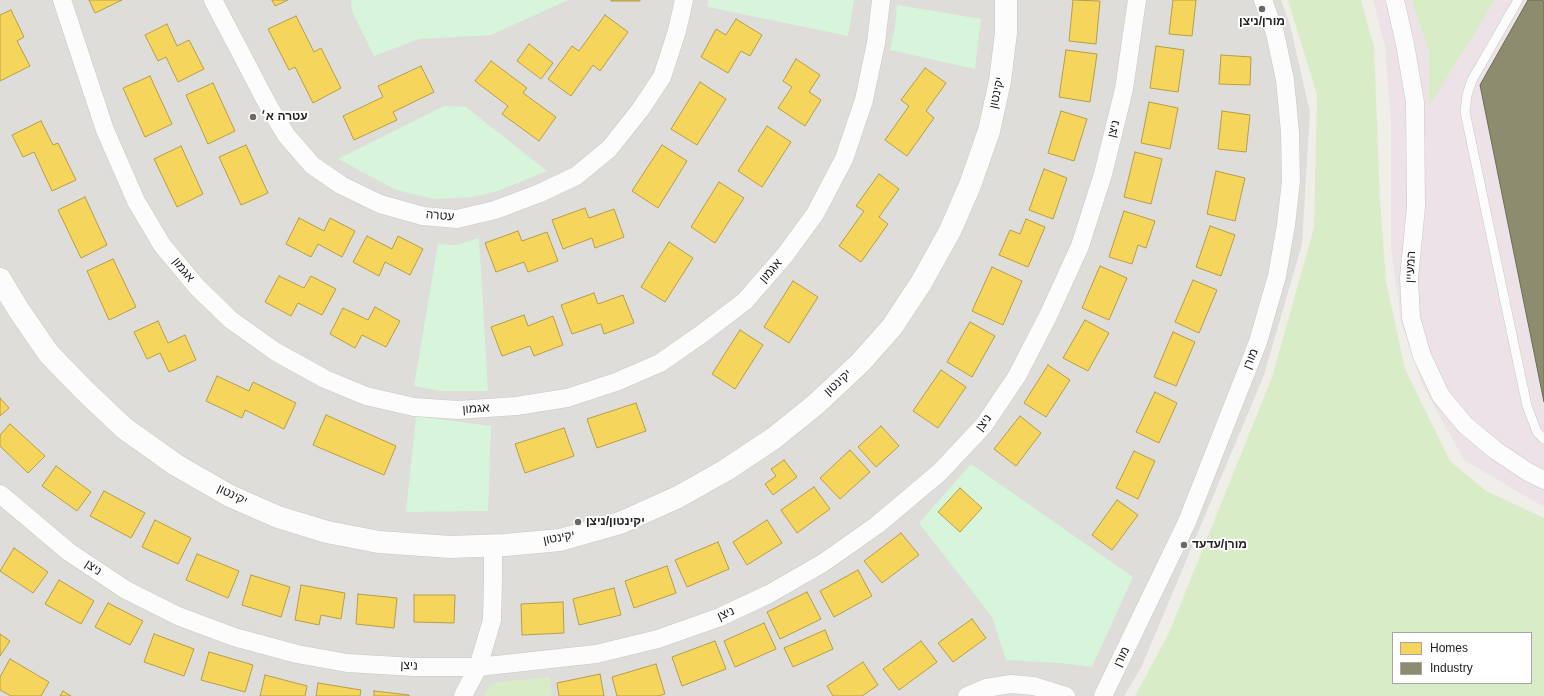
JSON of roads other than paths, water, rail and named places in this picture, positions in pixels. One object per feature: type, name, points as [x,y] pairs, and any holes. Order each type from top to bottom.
[{"type":"street","name":"אגמון","points":[[62,0],[105,130],[136,200],[162,245],[197,288],[237,324],[276,352],[325,379],[366,396],[414,406],[458,410],[516,406],[567,398],[616,382],[660,363],[703,334],[745,302],[785,255],[815,214],[844,159],[864,100],[876,43],[881,0]]},
{"type":"street","name":"עטרה","points":[[213,0],[268,105],[286,135],[312,164],[341,185],[380,204],[423,216],[457,219],[495,210],[540,193],[576,176],[609,149],[640,110],[662,77],[677,32],[684,0]]},
{"type":"street","name":"יקינטון","points":[[0,280],[49,354],[124,428],[176,465],[230,496],[278,517],[334,534],[379,542],[438,547],[493,546],[560,540],[620,523],[678,497],[726,470],[774,438],[815,405],[860,363],[892,328],[921,283],[950,231],[970,185],[989,131],[1000,81],[1006,33],[1006,0]]},
{"type":"street","name":"ניצן","points":[[0,494],[70,552],[126,590],[178,616],[234,636],[297,654],[347,663],[414,667],[478,667],[596,654],[658,639],[720,617],[769,594],[823,563],[877,525],[940,472],[984,426],[1017,376],[1048,316],[1080,246],[1103,174],[1124,89],[1136,0]]},
{"type":"street","name":"מורן","points":[[1103,696],[1187,522],[1258,342],[1277,276],[1286,225],[1291,181],[1290,132],[1285,80],[1275,33],[1263,0]]},
{"type":"street","name":"המעיין","points":[[1395,0],[1405,44],[1415,102],[1416,207],[1409,278],[1411,318],[1422,356],[1441,396],[1465,425],[1495,450],[1528,472],[1544,480]]},
{"type":"street","points":[[463,696],[478,667],[492,620],[493,546]]},
{"type":"street","points":[[967,696],[986,688],[1011,684],[1034,686],[1066,696]]},
{"type":"lane","points":[[1518,0],[1472,80],[1467,95],[1465,112],[1527,406],[1537,432],[1544,439]]},
{"type":"place","name":"מורן/ניצן","points":[[1262,9]]},
{"type":"place","name":"עטרה א׳","points":[[253,117]]},
{"type":"place","name":"יקינטון/ניצן","points":[[578,522]]},
{"type":"place","name":"מורן/עדעד","points":[[1184,545]]}]
